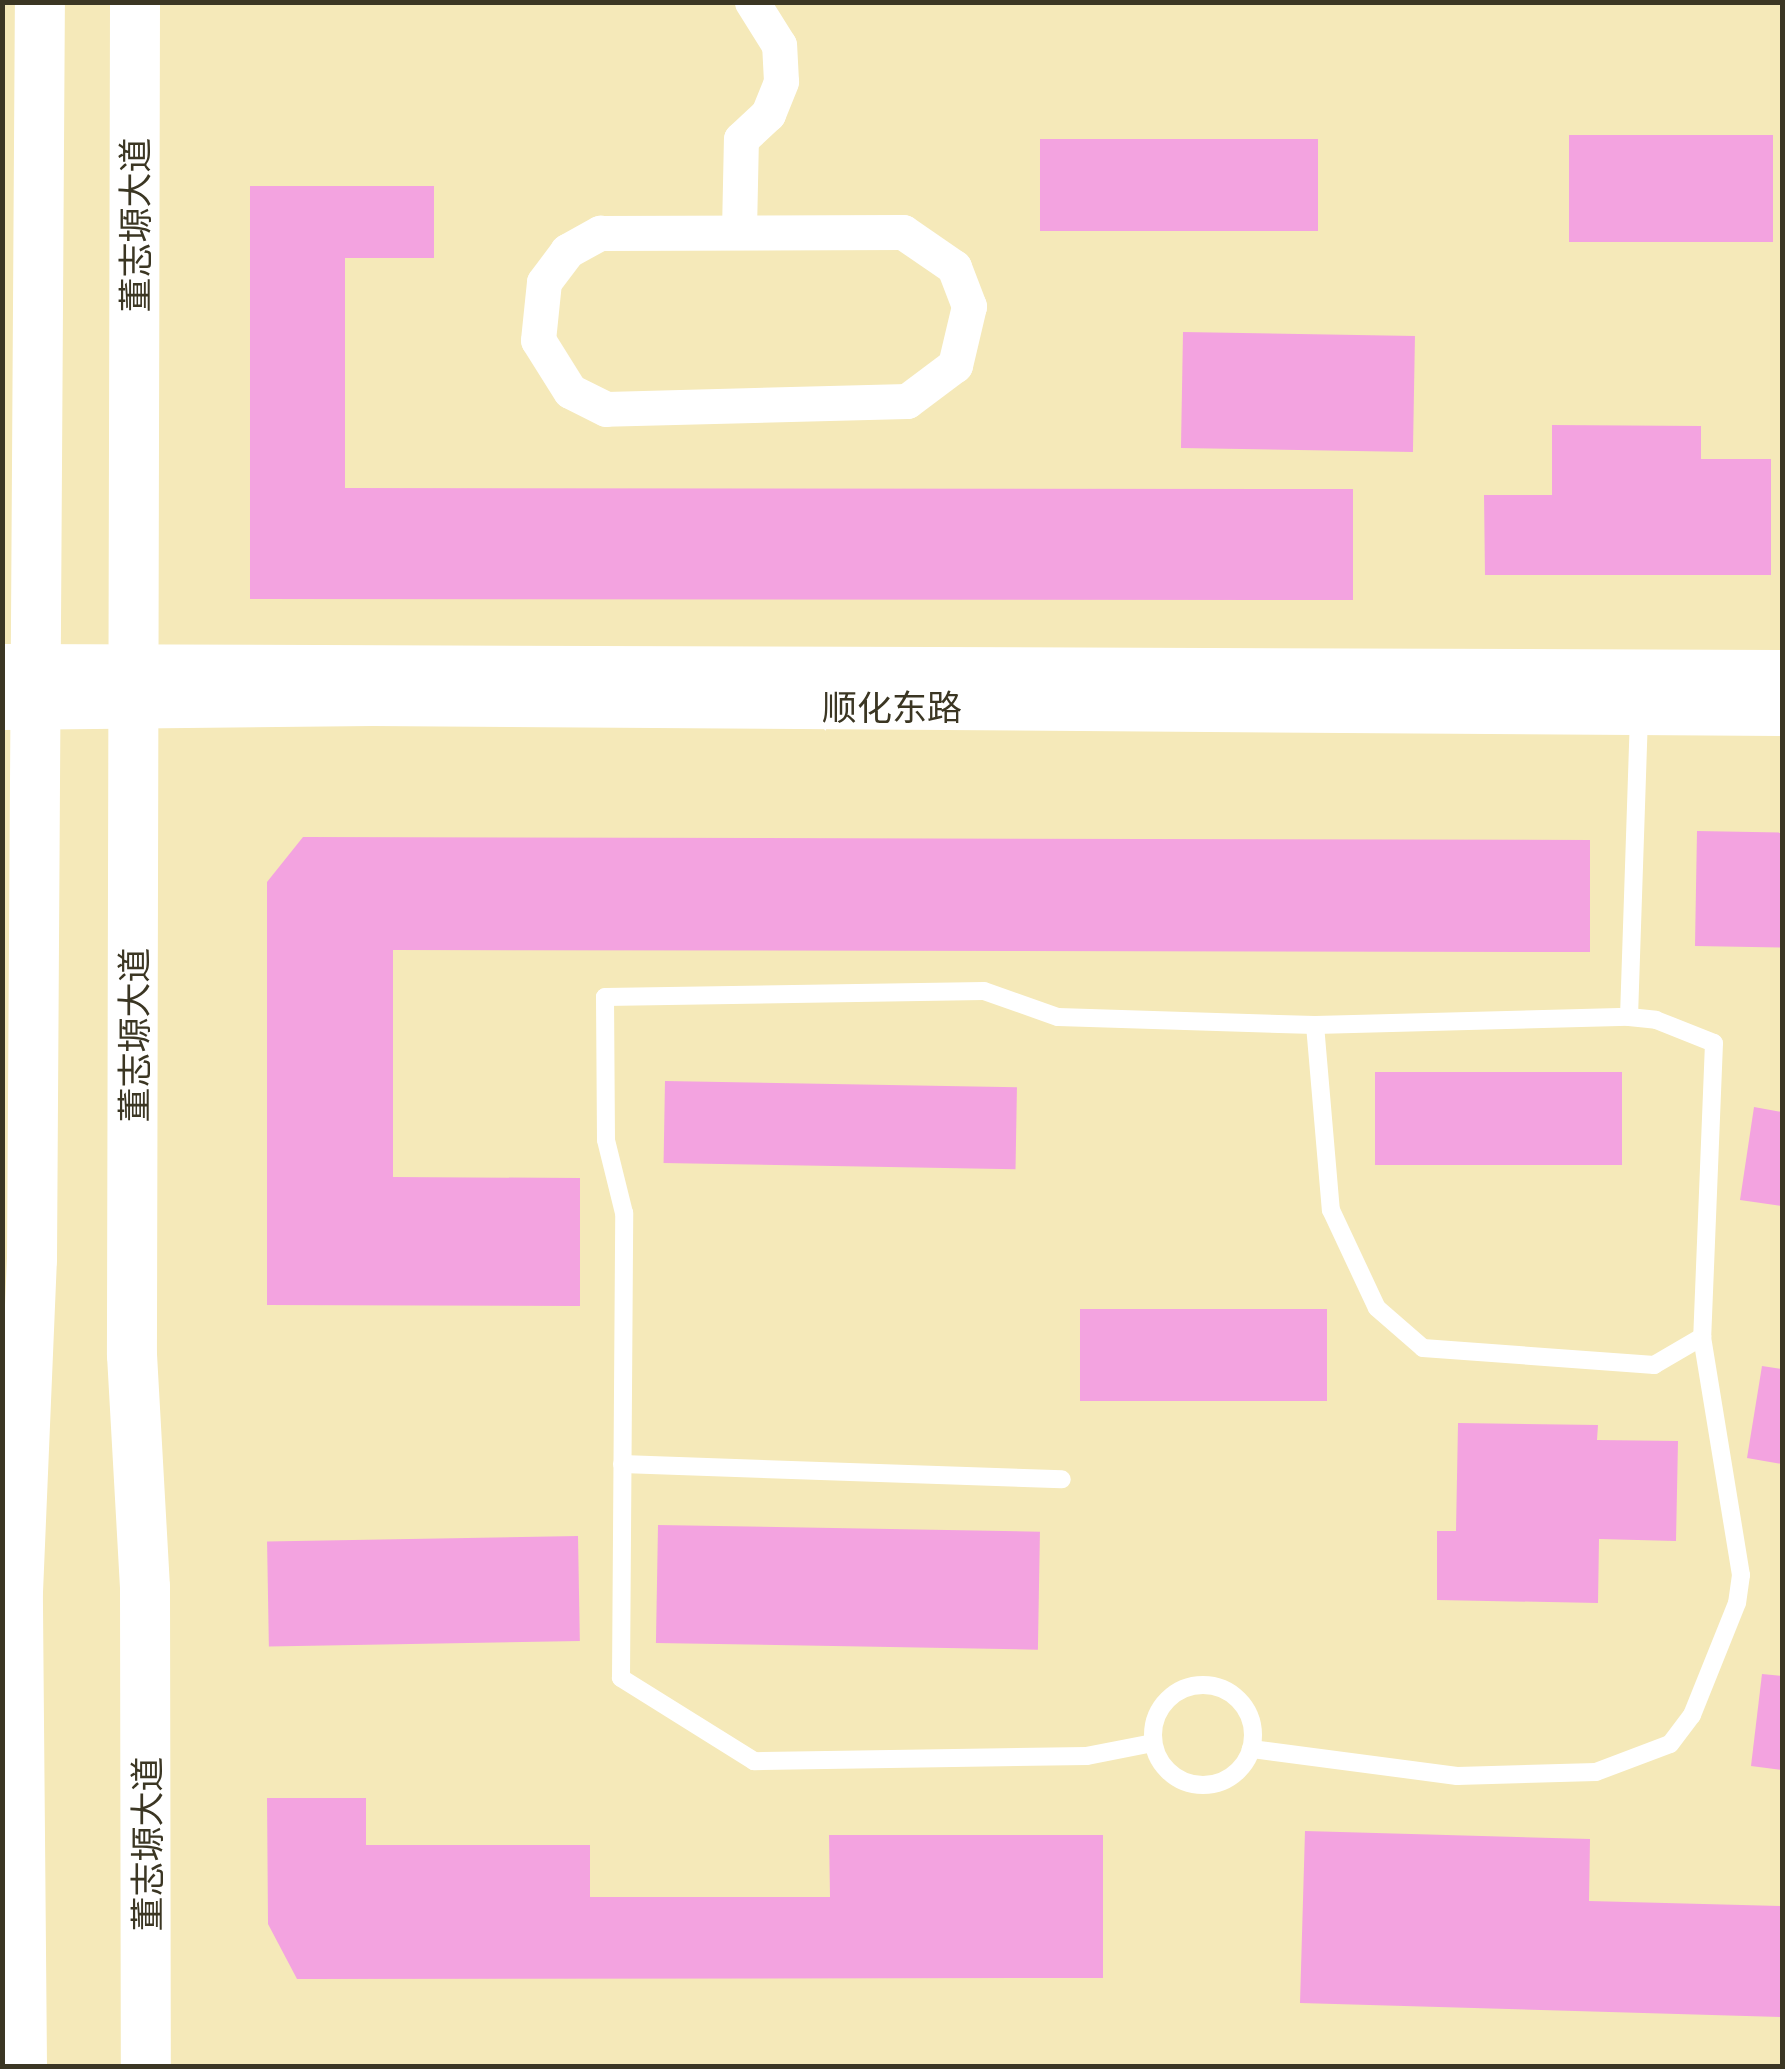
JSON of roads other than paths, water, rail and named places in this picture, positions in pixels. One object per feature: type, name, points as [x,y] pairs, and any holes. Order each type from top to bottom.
[{"type":"main road","points":[[22,2066],[18,1592],[32,1260],[20,686],[40,2]]},
{"type":"main road","name":"董志塬大道","points":[[136,2],[132,1356],[146,1588],[146,2066]]},
{"type":"street","points":[[739,231],[741,140],[776,99],[782,62],[772,28],[752,2]]},
{"type":"street","points":[[882,230],[922,240],[964,286],[969,327],[955,365],[907,400],[606,409],[556,376],[536,320],[544,282],[566,252],[600,233],[739,231],[882,230]]},
{"type":"street","name":"顺化东路","points":[[20,686],[1782,672]]},
{"type":"street","name":"顺化东路","points":[[133,685],[1782,713]]},
{"type":"lane","points":[[1629,1018],[1639,712]]},
{"type":"lane","points":[[1154,1743],[1088,1756],[754,1761],[620,1678],[624,1213],[606,1140],[605,998],[984,990],[1058,1016],[1315,1025],[1629,1018],[1656,1020],[1714,1044],[1702,1336],[1742,1575],[1737,1603],[1692,1715],[1670,1744],[1596,1772],[1457,1776],[1252,1750]]},
{"type":"lane","points":[[1315,1025],[1331,1210],[1377,1308],[1423,1348],[1654,1365],[1702,1336]]},
{"type":"lane","points":[[622,1464],[1062,1479]]},
{"type":"lane","points":[[1200,1685],[1216,1686],[1242,1704],[1250,1717],[1252,1750],[1232,1776],[1200,1785],[1169,1772],[1154,1743],[1160,1710],[1170,1697],[1200,1685]]}]
